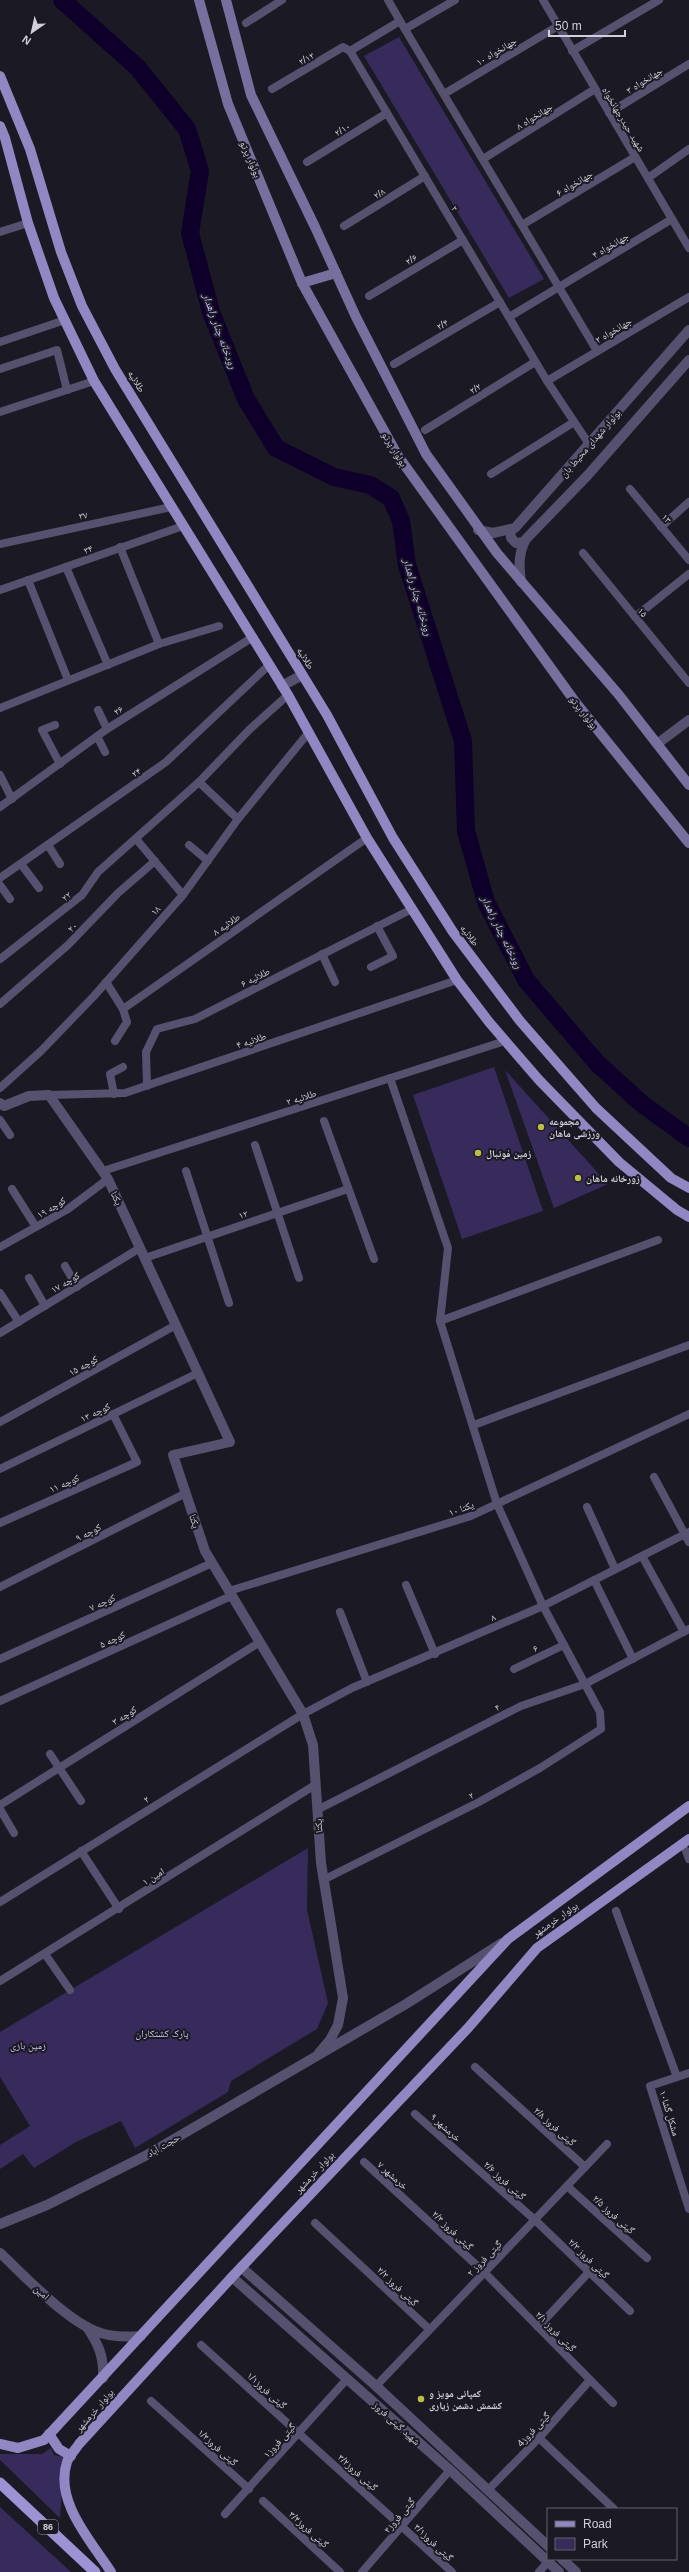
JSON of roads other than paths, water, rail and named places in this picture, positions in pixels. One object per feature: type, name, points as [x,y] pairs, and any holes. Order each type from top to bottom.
[{"type":"highway","name":"86","points":[[0,2483],[95,2572]]},
{"type":"main road","name":"بولوار پرتو","points":[[199,0],[228,104],[302,283],[398,456],[576,703],[689,843]]},
{"type":"main road","points":[[226,0],[250,95],[336,273],[356,318],[426,454],[478,530],[619,695],[689,786]]},
{"type":"main road","name":"طلائیه","points":[[0,76],[30,149],[61,252],[82,306],[115,369],[327,715],[394,838],[453,932],[520,1021],[596,1108],[671,1178],[689,1188]]},
{"type":"main road","points":[[0,126],[6,138],[28,223],[54,298],[94,381],[285,690],[367,838],[457,980],[505,1041],[539,1080],[619,1162],[689,1217]]},
{"type":"main road","points":[[302,283],[336,273]]},
{"type":"main road","name":"بولوار خرمشهر","points":[[0,2444],[18,2448],[44,2440],[508,1939],[689,1806]]},
{"type":"main road","name":"بولوار خرمشهر","points":[[111,2572],[71,2509],[64,2489],[67,2461],[132,2384],[468,2028],[537,1948],[689,1839]]},
{"type":"main road","points":[[49,2434],[59,2450],[71,2456]]},
{"type":"street","points":[[246,22],[282,0]]},
{"type":"street","points":[[388,0],[597,351]]},
{"type":"street","points":[[405,29],[455,0]]},
{"type":"street","name":"شهید حیدرجهانخواه","points":[[543,0],[689,248]]},
{"type":"street","points":[[572,50],[659,0]]},
{"type":"street","points":[[350,51],[400,21]]},
{"type":"street","name":"جهانخواه ۱۰","points":[[444,94],[558,26]]},
{"type":"street","name":"۲/۱۲","points":[[272,89],[343,47],[350,51]]},
{"type":"street","name":"۲","points":[[350,51],[535,362],[589,444]]},
{"type":"street","name":"جهانخواه ۳","points":[[609,113],[689,64]]},
{"type":"street","name":"جهانخواه ۸","points":[[483,159],[596,89]]},
{"type":"street","name":"۲/۱۰","points":[[307,162],[387,112]]},
{"type":"street","points":[[648,178],[689,149]]},
{"type":"street","name":"جهانخواه ۶","points":[[522,225],[635,157]]},
{"type":"street","name":"۲/۸","points":[[344,226],[425,176]]},
{"type":"street","name":"جهانخواه ۴","points":[[509,317],[672,219]]},
{"type":"street","points":[[0,232],[28,223]]},
{"type":"street","name":"۲/۶","points":[[369,296],[463,240]]},
{"type":"street","name":"جهانخواه ۲","points":[[547,381],[689,297]]},
{"type":"street","name":"۲/۴","points":[[394,364],[500,302]]},
{"type":"street","points":[[0,342],[65,320]]},
{"type":"street","name":"بولوار شهدای محیط بان","points":[[510,530],[515,528],[689,330]]},
{"type":"street","points":[[0,369],[57,350],[67,390]]},
{"type":"street","name":"بولوار شهدای محیط بان","points":[[521,582],[518,564],[524,542],[689,360]]},
{"type":"street","name":"۲/۲","points":[[425,430],[535,362]]},
{"type":"street","points":[[0,412],[94,381]]},
{"type":"street","points":[[491,474],[574,422]]},
{"type":"street","name":"۱۳","points":[[630,489],[689,560]]},
{"type":"street","points":[[661,527],[689,502]]},
{"type":"street","name":"۳۷","points":[[0,544],[171,507]]},
{"type":"street","name":"۳۴","points":[[0,590],[183,526]]},
{"type":"street","points":[[478,530],[493,533],[510,530],[511,538],[516,543],[524,542]]},
{"type":"street","points":[[120,547],[159,644]]},
{"type":"street","name":"۱۵","points":[[583,553],[689,683]]},
{"type":"street","points":[[66,567],[108,665]]},
{"type":"street","points":[[635,617],[689,574]]},
{"type":"street","points":[[28,580],[68,680]]},
{"type":"street","points":[[0,708],[159,644],[219,626]]},
{"type":"street","name":"۲۶","points":[[0,807],[12,800],[107,729],[252,637]]},
{"type":"street","name":"۲۴","points":[[0,878],[166,762],[269,665]]},
{"type":"street","points":[[285,690],[302,675]]},
{"type":"street","name":"۲۲","points":[[0,959],[77,900],[98,872],[137,840],[199,782],[285,690]]},
{"type":"street","points":[[98,710],[107,729]]},
{"type":"street","points":[[657,744],[689,720]]},
{"type":"street","points":[[55,725],[42,730],[60,764]]},
{"type":"street","name":"۱۸","points":[[0,1088],[41,1050],[106,982],[183,895],[238,819],[309,732]]},
{"type":"street","points":[[97,736],[105,752]]},
{"type":"street","points":[[0,775],[12,800]]},
{"type":"street","points":[[199,782],[238,819]]},
{"type":"street","name":"طلائیه ۸","points":[[123,1009],[367,838]]},
{"type":"street","points":[[137,840],[183,895]]},
{"type":"street","points":[[48,845],[60,864]]},
{"type":"street","points":[[189,845],[208,861]]},
{"type":"street","name":"۲۰","points":[[0,1004],[68,945],[118,893],[155,861]]},
{"type":"street","points":[[21,864],[39,888]]},
{"type":"street","points":[[0,885],[10,899]]},
{"type":"street","name":"طلائیه ۶","points":[[147,1086],[146,1052],[157,1029],[195,1019],[412,909]]},
{"type":"street","points":[[371,967],[393,956],[377,926]]},
{"type":"street","points":[[322,954],[335,982]]},
{"type":"street","name":"طلائیه ۴","points":[[49,1095],[125,1093],[457,980]]},
{"type":"street","points":[[106,982],[123,1009],[126,1022],[115,1041]]},
{"type":"street","name":"طلائیه ۲","points":[[106,1175],[390,1078],[505,1041]]},
{"type":"street","points":[[114,1094],[110,1074],[123,1067]]},
{"type":"street","points":[[390,1078],[448,1248],[440,1322],[474,1425],[497,1504],[543,1606],[584,1684]]},
{"type":"street","points":[[0,1103],[4,1106],[29,1096],[49,1095]]},
{"type":"street","name":"یکتا","points":[[49,1095],[106,1175],[230,1442],[173,1455],[205,1551],[303,1714],[313,1745],[323,1880],[343,1998],[338,2025],[330,2040],[319,2053]]},
{"type":"street","points":[[0,1120],[10,1135]]},
{"type":"street","points":[[324,1121],[374,1260]]},
{"type":"street","points":[[255,1145],[300,1278]]},
{"type":"street","points":[[186,1170],[229,1303]]},
{"type":"street","name":"کوچه ۱۹","points":[[0,1247],[68,1209],[106,1175]]},
{"type":"street","points":[[12,1189],[36,1227]]},
{"type":"street","name":"۱۲","points":[[145,1258],[348,1189]]},
{"type":"street","points":[[440,1322],[658,1240]]},
{"type":"street","name":"کوچه ۱۷","points":[[0,1334],[140,1248]]},
{"type":"street","points":[[65,1266],[77,1287]]},
{"type":"street","points":[[29,1278],[45,1306]]},
{"type":"street","points":[[0,1293],[19,1322]]},
{"type":"street","name":"کوچه ۱۵","points":[[0,1422],[176,1325]]},
{"type":"street","points":[[474,1425],[689,1345]]},
{"type":"street","name":"کوچه ۱۳","points":[[0,1469],[198,1373]]},
{"type":"street","name":"کوچه ۱۱","points":[[0,1522],[137,1462],[113,1414]]},
{"type":"street","name":"۱۰ یکتا","points":[[230,1593],[471,1516],[689,1414]]},
{"type":"street","points":[[654,1477],[687,1533],[689,1542]]},
{"type":"street","name":"کوچه ۹","points":[[0,1587],[186,1493]]},
{"type":"street","points":[[587,1507],[615,1569]]},
{"type":"street","name":"۸","points":[[303,1714],[367,1682],[435,1654],[543,1606],[687,1533]]},
{"type":"street","points":[[642,1556],[686,1631]]},
{"type":"street","name":"کوچه ۷","points":[[0,1659],[212,1563]]},
{"type":"street","points":[[594,1580],[633,1659]]},
{"type":"street","points":[[406,1585],[435,1654]]},
{"type":"street","name":"کوچه ۵","points":[[0,1701],[230,1593]]},
{"type":"street","points":[[340,1612],[367,1682]]},
{"type":"street","name":"۴","points":[[317,1810],[521,1706],[584,1684],[686,1631]]},
{"type":"street","name":"کوچه ۳","points":[[0,1805],[260,1642]]},
{"type":"street","name":"۶","points":[[514,1669],[564,1645]]},
{"type":"street","name":"۲","points":[[323,1880],[486,1798],[540,1768],[601,1729],[600,1712],[584,1684]]},
{"type":"street","name":"۲","points":[[0,1902],[303,1714]]},
{"type":"street","points":[[50,1754],[81,1801]]},
{"type":"street","name":"امین ۱","points":[[0,1981],[120,1909],[315,1785]]},
{"type":"street","points":[[0,1809],[14,1833]]},
{"type":"street","points":[[81,1852],[120,1909]]},
{"type":"street","points":[[616,1911],[677,2077]]},
{"type":"street","name":"حجت آباد","points":[[0,2224],[47,2205],[145,2156],[319,2053],[406,2004],[508,1939]]},
{"type":"street","points":[[45,1954],[70,1990]]},
{"type":"street","name":"گیتی فروز ۲/۸","points":[[475,2067],[585,2167]]},
{"type":"street","name":"مشکل گشا۱۰","points":[[689,2073],[650,2086],[689,2209]]},
{"type":"street","name":"۹ خرمشهر","points":[[415,2114],[463,2156]]},
{"type":"street","name":"گیتی فروز ۲","points":[[376,2386],[607,2144]]},
{"type":"street","name":"گیتی فروز ۲/۶","points":[[463,2156],[535,2220]]},
{"type":"street","name":"۷ خرمشهر","points":[[364,2162],[409,2203]]},
{"type":"street","name":"گیتی فروز ۲/۵","points":[[567,2186],[647,2258]]},
{"type":"street","name":"گیتی فروز ۲/۴","points":[[409,2203],[484,2272]]},
{"type":"street","name":"گیتی فروز ۲/۳","points":[[535,2220],[630,2311]]},
{"type":"street","name":"گیتی فروز ۲/۲","points":[[315,2223],[429,2329]]},
{"type":"street","name":"امین","points":[[0,2253],[48,2298],[87,2328]]},
{"type":"street","name":"شهید گیتی فروز","points":[[241,2267],[376,2386],[489,2489],[547,2545]]},
{"type":"street","name":"گیتی فروز ۲/۱","points":[[484,2272],[613,2403]]},
{"type":"street","points":[[538,2327],[589,2272]]},
{"type":"street","name":"شهید گیتی فروز","points":[[232,2277],[547,2558]]},
{"type":"street","points":[[87,2328],[104,2334],[141,2336]]},
{"type":"street","points":[[87,2328],[97,2342],[104,2360],[103,2378]]},
{"type":"street","name":"۱/۱گیتی فروز","points":[[201,2345],[300,2432]]},
{"type":"street","name":"۱گیتی فروز","points":[[225,2514],[347,2379]]},
{"type":"street","name":"گیتی فروز4","points":[[489,2489],[539,2438],[590,2380]]},
{"type":"street","name":"۱/۳گیتی فروز","points":[[151,2401],[249,2489]]},
{"type":"street","name":"۳/۲گیتی فروز","points":[[300,2432],[402,2526]]},
{"type":"street","points":[[539,2438],[613,2508]]},
{"type":"street","name":"۳گیتی فروز","points":[[362,2572],[450,2470]]},
{"type":"street","name":"۳/۴گیتی فروز","points":[[263,2501],[340,2572]]},
{"type":"street","name":"۳/۱گیتی فروز","points":[[402,2526],[452,2572]]},
{"type":"street","points":[[539,2572],[547,2558]]},
{"type":"street","name":"شهید گیتی فروز","points":[[549,2560],[559,2572]]},
{"type":"street","points":[[563,2560],[576,2572]]},
{"type":"waterway","name":"رودخانه چنار راهدار","points":[[62,0],[138,68],[187,129],[200,171],[190,233],[211,312],[246,399],[276,448],[334,477],[370,485],[391,498],[401,521],[407,565],[463,741],[466,831],[486,902],[526,980],[597,1063],[641,1103],[689,1138]]},
{"type":"place","name":"مجموعه ورزشی ماهان","points":[[541,1127]]},
{"type":"place","name":"زمین فوتبال","points":[[478,1153]]},
{"type":"place","name":"زورخانه ماهان","points":[[578,1178]]},
{"type":"place","name":"کمپانی مویز و کشمش دشمن زیاری","points":[[421,2399]]},
{"type":"park label","name":"پارک کشتکاران","points":[[162,2033]]},
{"type":"park label","name":"زمین بازی","points":[[28,2045]]}]
